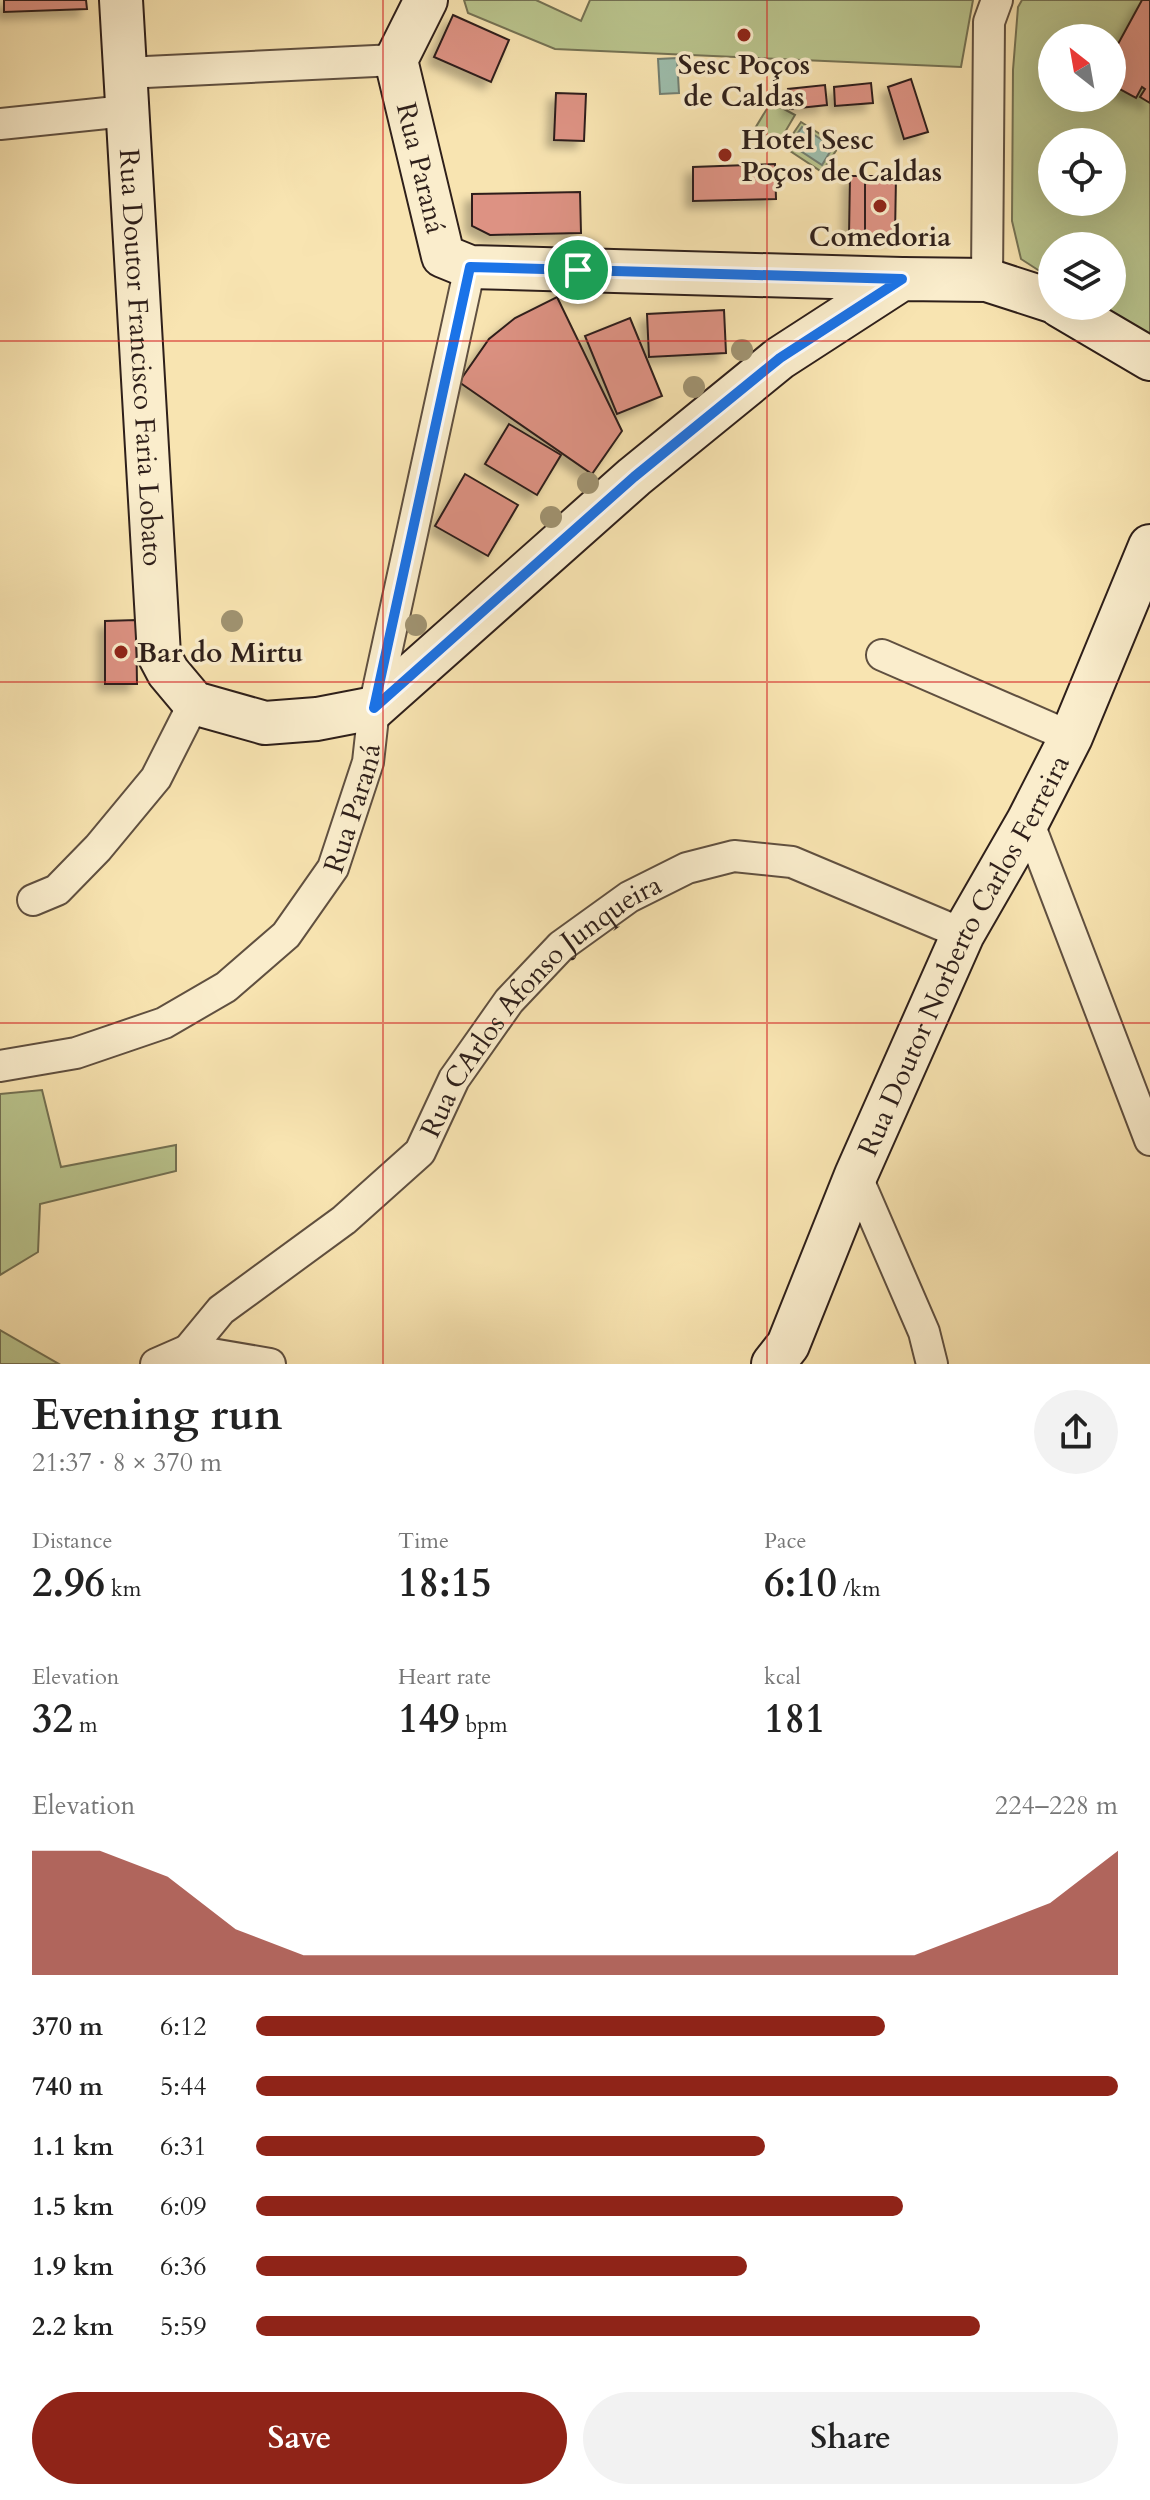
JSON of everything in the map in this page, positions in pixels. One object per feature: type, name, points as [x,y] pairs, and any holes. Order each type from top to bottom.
[{"type":"street","name":"Rua Doutor Francisco Faria Lobato","points":[[121,0],[159,655],[168,672],[194,703]]},
{"type":"street","points":[[0,124],[125,92],[396,60],[426,0]]},
{"type":"street","points":[[987,280],[989,22],[997,0]]},
{"type":"street","name":"Rua Paraná","points":[[0,1066],[76,1053],[164,1023],[226,987],[286,935],[333,868],[368,762],[374,708],[470,267],[443,256],[396,60]]},
{"type":"street","points":[[470,267],[987,280],[1038,296]]},
{"type":"street","points":[[33,900],[57,890],[98,848],[156,778],[194,703],[265,723],[317,719],[374,708],[634,477],[780,358],[902,279]]},
{"type":"street","points":[[1084,320],[1150,359]]},
{"type":"street","name":"Rua Doutor Norberto Carlos Ferreira","points":[[773,1364],[788,1345],[856,1175],[963,934],[1028,821],[1071,737],[1150,546]]},
{"type":"street","points":[[882,655],[1071,737]]},
{"type":"street","points":[[1028,821],[1150,1140]]},
{"type":"street","name":"Rua CArlos Afonso Junqueira","points":[[188,1350],[221,1310],[344,1220],[420,1152],[454,1079],[509,1001],[561,946],[629,897],[687,868],[734,856],[792,862],[963,934]]},
{"type":"street","points":[[856,1175],[924,1332],[932,1364]]},
{"type":"street","points":[[156,1364],[188,1350],[270,1364]]},
{"type":"green space","name":"Sesc Poços de Caldas","points":[[464,0],[536,0],[581,21],[590,0],[973,0],[961,67],[555,49],[468,13]]},
{"type":"green space","points":[[1022,0],[1150,0],[1150,336],[1120,320],[1126,320],[1126,232],[1038,232],[1038,270],[1021,259],[1012,221],[1013,70],[1018,7]]},
{"type":"green space","points":[[771,102],[795,115],[778,144],[754,130]]},
{"type":"green space","points":[[801,122],[839,146],[822,172],[784,147]]},
{"type":"green space","points":[[42,1090],[61,1167],[176,1145],[176,1171],[40,1204],[38,1252],[0,1275],[0,1094]]},
{"type":"green space","points":[[0,1330],[59,1364],[0,1364]]},
{"type":"shaded area","points":[[677,58],[679,93],[660,94],[658,59]]},
{"type":"shaded area","points":[[802,127],[833,147],[822,165],[790,144]]},
{"type":"building","points":[[4,0],[86,0],[87,9],[4,12]]},
{"type":"building","points":[[1142,0],[1150,0],[1150,103],[1140,97],[1145,89],[1142,87],[1136,98],[1126,93],[1126,29]]},
{"type":"building","points":[[453,15],[509,40],[491,82],[434,57]]},
{"type":"building","points":[[911,79],[928,132],[904,139],[888,87]]},
{"type":"building","points":[[871,83],[873,103],[835,106],[834,87]]},
{"type":"building","points":[[825,85],[827,105],[790,109],[788,89]]},
{"type":"building","points":[[556,93],[586,94],[584,141],[554,140]]},
{"type":"building","points":[[775,164],[776,199],[693,201],[693,167]]},
{"type":"building","points":[[850,176],[865,176],[865,236],[849,236]]},
{"type":"building","name":"Comedoria","points":[[865,176],[896,176],[895,236],[865,236]]},
{"type":"building","points":[[580,192],[581,233],[490,235],[472,226],[472,194]]},
{"type":"building","points":[[557,297],[622,431],[592,474],[459,382],[489,339],[515,318]]},
{"type":"building","points":[[724,310],[726,353],[649,357],[647,314]]},
{"type":"building","points":[[630,318],[662,396],[617,414],[585,336]]},
{"type":"building","points":[[509,424],[561,455],[537,495],[485,464]]},
{"type":"building","points":[[465,474],[518,505],[488,556],[435,526]]},
{"type":"building","name":"Bar do Mirtu","points":[[136,620],[137,684],[105,684],[105,621]]},
{"type":"place","name":"Sesc Poços de Caldas","points":[[744,35]]},
{"type":"place","name":"Hotel Sesc Poços de Caldas","points":[[725,155]]},
{"type":"place","name":"Comedoria","points":[[880,206]]},
{"type":"place","name":"Bar do Mirtu","points":[[121,652]]},
{"type":"route","points":[[470,267],[578,270],[902,279],[780,358],[634,477],[374,708],[470,267]]}]
